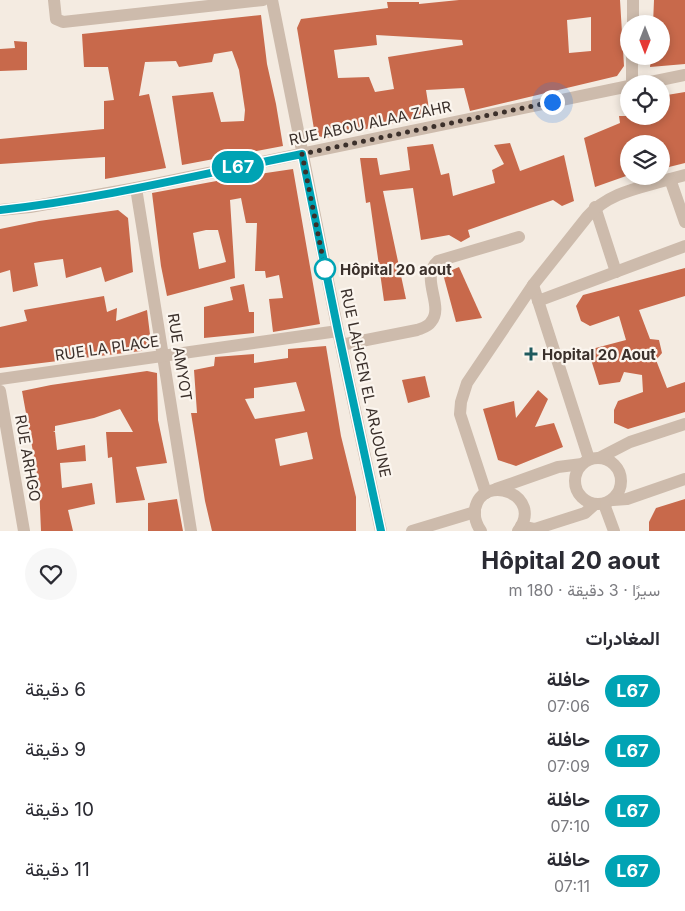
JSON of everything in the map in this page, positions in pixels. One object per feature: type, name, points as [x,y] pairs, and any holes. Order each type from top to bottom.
[{"type":"street","points":[[54,0],[56,19],[63,22],[263,0]]},
{"type":"street","name":"RUE LAHCEN EL ARJOUNE","points":[[272,0],[341,346],[381,531]]},
{"type":"street","points":[[633,15],[634,0]]},
{"type":"street","points":[[670,78],[685,75]]},
{"type":"street","name":"RUE ABOU ALAA ZAHR","points":[[0,210],[30,207],[136,188],[620,88]]},
{"type":"street","points":[[685,175],[670,179],[685,222]]},
{"type":"street","points":[[489,492],[460,414],[460,402],[467,383],[533,285],[595,208],[610,197],[650,185]]},
{"type":"street","name":"RUE AMYOT","points":[[136,188],[191,531]]},
{"type":"street","name":"RUE ABOU ALAA ZAHR","points":[[0,217],[30,207]]},
{"type":"street","points":[[595,208],[616,272]]},
{"type":"street","points":[[341,346],[417,330],[427,326],[433,321],[435,310],[430,273],[432,266],[438,261],[520,237]]},
{"type":"street","points":[[538,301],[685,246]]},
{"type":"street","points":[[533,285],[590,460]]},
{"type":"street","name":"RUE LA PLACE","points":[[0,379],[338,331]]},
{"type":"street","name":"RUE ARHGO","points":[[0,391],[24,531]]},
{"type":"street","points":[[479,531],[475,512],[476,504],[489,492],[558,467],[590,460],[630,442],[685,424]]},
{"type":"street","points":[[489,492],[502,489],[510,491],[517,496],[522,502],[524,510],[524,519],[519,529],[535,529],[585,513],[604,503],[619,492],[620,474],[616,466],[608,460],[590,460],[576,471],[574,480],[580,496],[587,502],[604,503],[627,499],[685,479]]},
{"type":"street","points":[[604,503],[614,531]]},
{"type":"street","points":[[412,531],[475,512]]},
{"type":"building","points":[[459,0],[620,0],[620,65],[624,66],[617,76],[470,111],[464,88],[426,90],[430,115],[325,138],[315,135],[297,28],[301,19],[388,8],[387,2],[419,2],[419,4]],"holes":[[[591,17],[591,51],[569,53],[567,20]],[[376,35],[462,40],[463,45],[388,57],[394,89],[375,92],[369,77],[338,78],[334,50],[377,45]]]},
{"type":"building","points":[[654,0],[685,0],[685,64],[650,67],[650,65],[670,65],[670,15],[653,15]]},
{"type":"building","points":[[261,15],[267,64],[283,146],[182,165],[172,96],[213,92],[221,122],[244,121],[245,110],[239,70],[232,51],[214,54],[212,62],[179,67],[176,61],[145,62],[139,96],[149,94],[166,168],[105,179],[105,157],[0,164],[0,139],[104,129],[104,101],[114,100],[108,67],[84,67],[82,34]]},
{"type":"building","points":[[14,41],[27,42],[27,70],[0,71],[0,49],[15,48]]},
{"type":"building","points":[[685,92],[685,163],[670,167],[670,135],[620,135],[620,178],[595,187],[584,138],[620,123],[620,125],[670,125],[670,94]]},
{"type":"building","points":[[510,143],[520,171],[564,155],[574,201],[562,206],[553,200],[468,230],[470,237],[461,242],[449,235],[421,240],[413,188],[383,191],[406,299],[384,301],[370,202],[366,203],[360,158],[377,158],[380,175],[410,170],[407,147],[433,144],[441,175],[449,173],[453,196],[495,183],[492,170],[504,164],[494,145]]},
{"type":"building","points":[[293,169],[320,324],[273,332],[269,299],[283,298],[279,275],[266,278],[265,271],[255,271],[257,223],[246,223],[241,198],[230,200],[235,278],[167,296],[161,266],[152,193]],"holes":[[[218,230],[226,262],[199,269],[193,233]]]},
{"type":"building","points":[[118,210],[128,218],[133,272],[105,282],[101,267],[66,278],[63,259],[34,263],[38,286],[13,292],[10,270],[0,273],[0,229],[39,221]]},
{"type":"building","points":[[459,267],[482,318],[456,322],[443,274]]},
{"type":"building","points":[[685,268],[685,296],[639,310],[650,339],[659,340],[662,353],[656,360],[667,388],[685,382],[685,412],[628,429],[614,423],[614,410],[618,401],[643,392],[642,375],[624,372],[620,382],[599,385],[588,350],[626,340],[619,316],[590,326],[581,321],[576,306],[583,295]]},
{"type":"building","points":[[244,284],[249,312],[254,312],[254,333],[204,338],[204,307],[233,300],[230,287]]},
{"type":"building","points":[[104,296],[107,312],[117,308],[116,321],[147,310],[151,343],[141,351],[0,368],[0,327],[27,321],[24,310]]},
{"type":"building","points":[[326,346],[341,436],[356,497],[356,531],[212,531],[205,501],[191,413],[197,413],[194,370],[214,366],[215,357],[254,354],[254,363],[288,358],[288,349]],"holes":[[[296,382],[305,411],[255,419],[245,399],[254,398],[254,388]],[[307,432],[313,459],[280,466],[275,439]]]},
{"type":"building","points":[[147,371],[157,373],[158,420],[167,463],[136,467],[145,500],[116,503],[112,457],[108,458],[106,432],[133,432],[120,409],[94,418],[55,426],[55,431],[53,432],[55,432],[57,450],[85,445],[86,461],[60,463],[62,488],[92,483],[95,504],[68,510],[73,531],[41,531],[39,485],[22,391]]},
{"type":"building","points":[[425,376],[430,397],[408,403],[402,380]]},
{"type":"building","points":[[538,390],[548,399],[535,427],[554,423],[563,447],[516,466],[498,460],[483,409],[514,401],[516,418]]},
{"type":"building","points":[[177,499],[183,531],[148,531],[148,503]]},
{"type":"building","points":[[685,499],[685,531],[649,531],[649,522],[656,508]]},
{"type":"bus line","name":"L67","points":[[0,210],[30,207],[136,188],[302,154],[381,531]]},
{"type":"place","name":"Hôpital 20 aout","points":[[325,269]]},
{"type":"place","name":"Hopital 20 Aout","points":[[531,354]]},
{"type":"route","points":[[325,269],[302,154],[552,102]]}]
